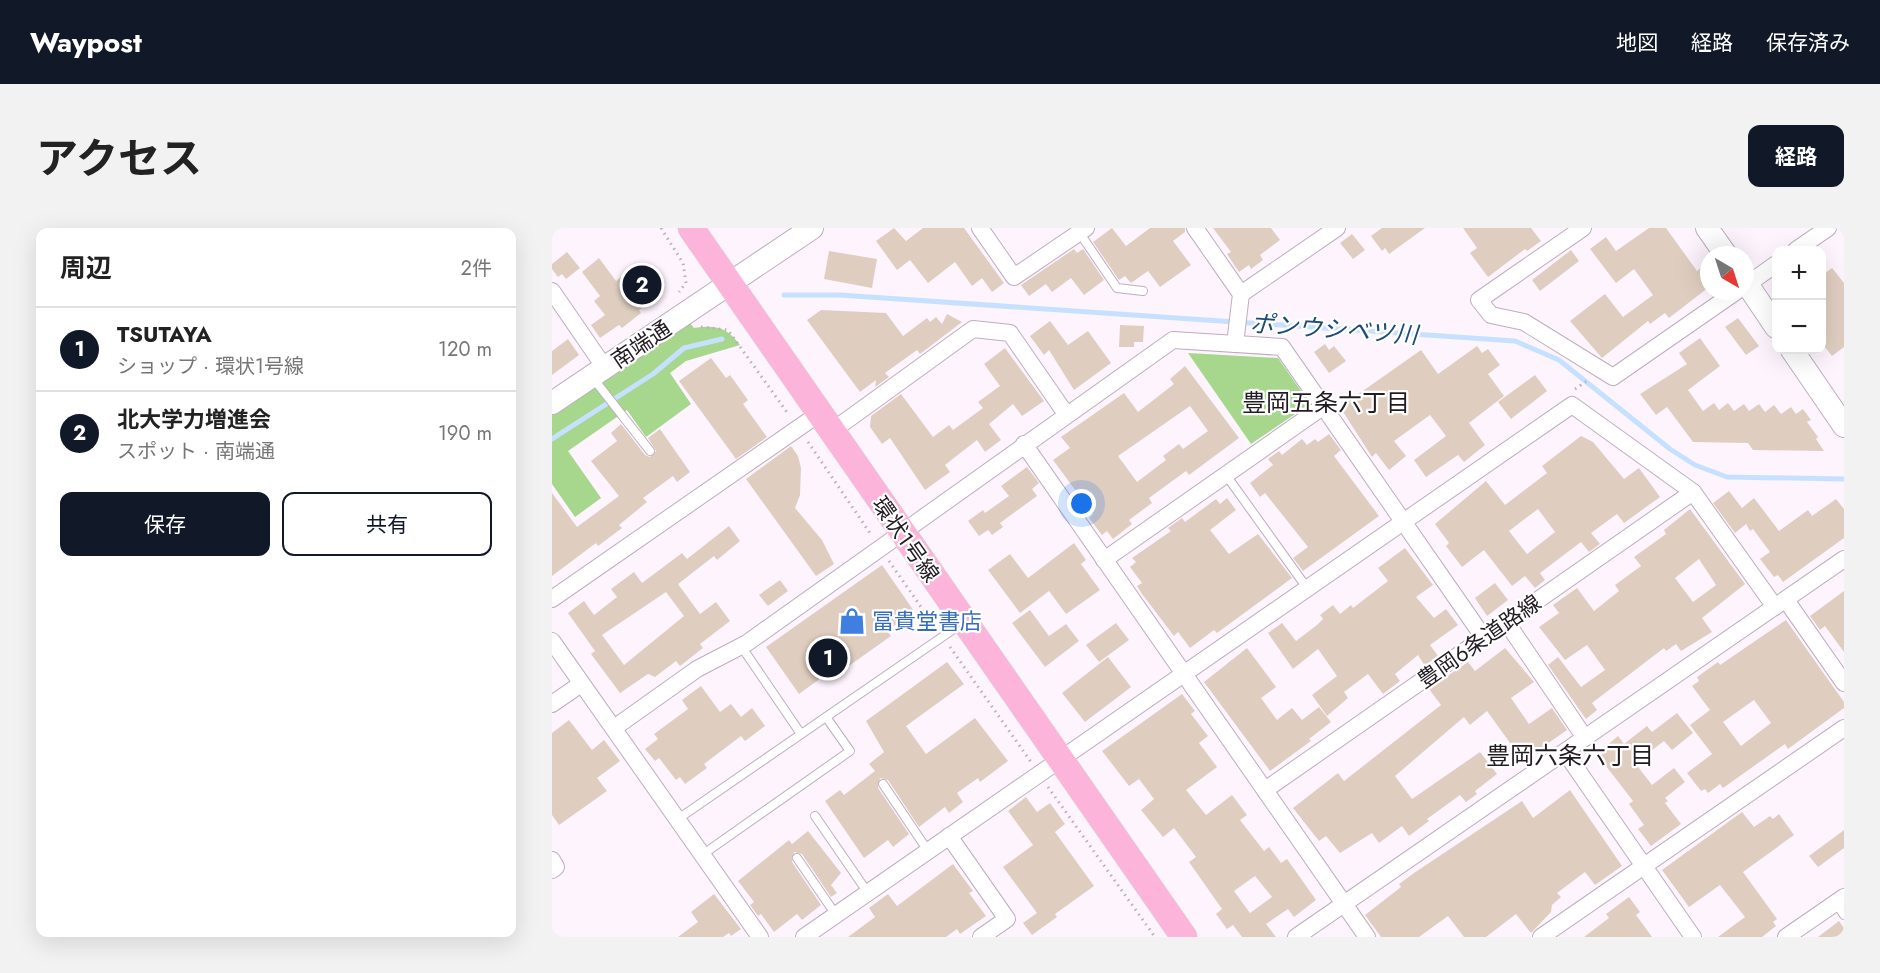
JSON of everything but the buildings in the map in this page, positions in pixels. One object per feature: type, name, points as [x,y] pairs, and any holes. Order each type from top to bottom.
[{"type":"main road","name":"環状1号線","points":[[691,228],[1184,937]]},
{"type":"street","name":"南端通","points":[[552,403],[812,228]]},
{"type":"street","points":[[980,228],[1014,277],[1082,230]]},
{"type":"street","points":[[1195,228],[1240,300],[1236,338]]},
{"type":"street","points":[[1240,300],[1337,228]]},
{"type":"street","points":[[1582,228],[1479,300],[1491,315],[1524,322],[1613,377],[1724,300]]},
{"type":"street","points":[[1707,228],[1720,246]]},
{"type":"street","points":[[1802,246],[1828,228]]},
{"type":"street","points":[[1754,279],[1772,267]]},
{"type":"street","points":[[552,291],[599,372]]},
{"type":"street","points":[[1754,299],[1772,322]]},
{"type":"street","points":[[552,599],[799,429],[826,422],[973,329],[1010,333],[1066,414]]},
{"type":"street","points":[[614,728],[697,669],[741,646],[1173,340],[1236,338],[1282,347],[1405,520],[1484,638]]},
{"type":"street","points":[[1795,354],[1844,426]]},
{"type":"street","points":[[804,937],[1572,405],[1693,492],[1844,683]]},
{"type":"street","points":[[1104,560],[1324,406]]},
{"type":"street","points":[[1024,444],[1367,937]]},
{"type":"street","name":"豊岡6条道路線","points":[[1264,790],[1693,492]]},
{"type":"street","points":[[1296,937],[1844,559]]},
{"type":"street","points":[[1507,623],[1585,738]]},
{"type":"street","points":[[552,641],[760,937]]},
{"type":"street","points":[[552,704],[581,684]]},
{"type":"street","points":[[1541,937],[1844,728]]},
{"type":"street","points":[[1565,752],[1693,937]]},
{"type":"street","points":[[950,836],[1007,919],[981,937]]},
{"type":"street","points":[[552,860],[556,867],[552,870]]},
{"type":"street","points":[[1786,937],[1841,905]]},
{"type":"lane","points":[[1082,230],[1117,288],[1143,291]]},
{"type":"lane","points":[[599,372],[607,396],[650,451]]},
{"type":"lane","points":[[1226,475],[1307,588]]},
{"type":"lane","points":[[678,819],[964,622]]},
{"type":"lane","points":[[741,646],[801,734]]},
{"type":"lane","points":[[702,855],[850,751],[826,717]]},
{"type":"lane","points":[[883,784],[928,851]]},
{"type":"lane","points":[[814,816],[868,893]]},
{"type":"lane","points":[[798,858],[836,915]]},
{"type":"path","points":[[660,228],[683,263],[686,283],[673,300]]},
{"type":"path","points":[[694,328],[707,326],[728,330],[1155,937]]},
{"type":"path","points":[[1573,391],[1592,378]]},
{"type":"green space","points":[[684,315],[694,328],[715,327],[730,334],[740,345],[686,361],[670,373],[691,404],[646,437],[627,410],[568,451],[601,498],[575,517],[552,484],[552,403]]},
{"type":"green space","points":[[1188,353],[1278,358],[1310,404],[1251,444]]},
{"type":"waterway","name":"ポンウシベツ川","points":[[784,295],[840,295],[1515,341],[1559,360],[1670,449],[1695,465],[1727,477],[1844,479]]},
{"type":"waterway","name":"ポンウシベツ川","points":[[552,439],[653,374],[684,348],[722,339]]},
{"type":"place","name":"北大学力増進会","points":[[642,285]]},
{"type":"place","name":"冨貴堂書店","points":[[852,621]]},
{"type":"place","name":"TSUTAYA","points":[[828,658]]},
{"type":"district","name":"豊岡五条六丁目","points":[[1326,402]]},
{"type":"district","name":"豊岡六条六丁目","points":[[1570,755]]}]
